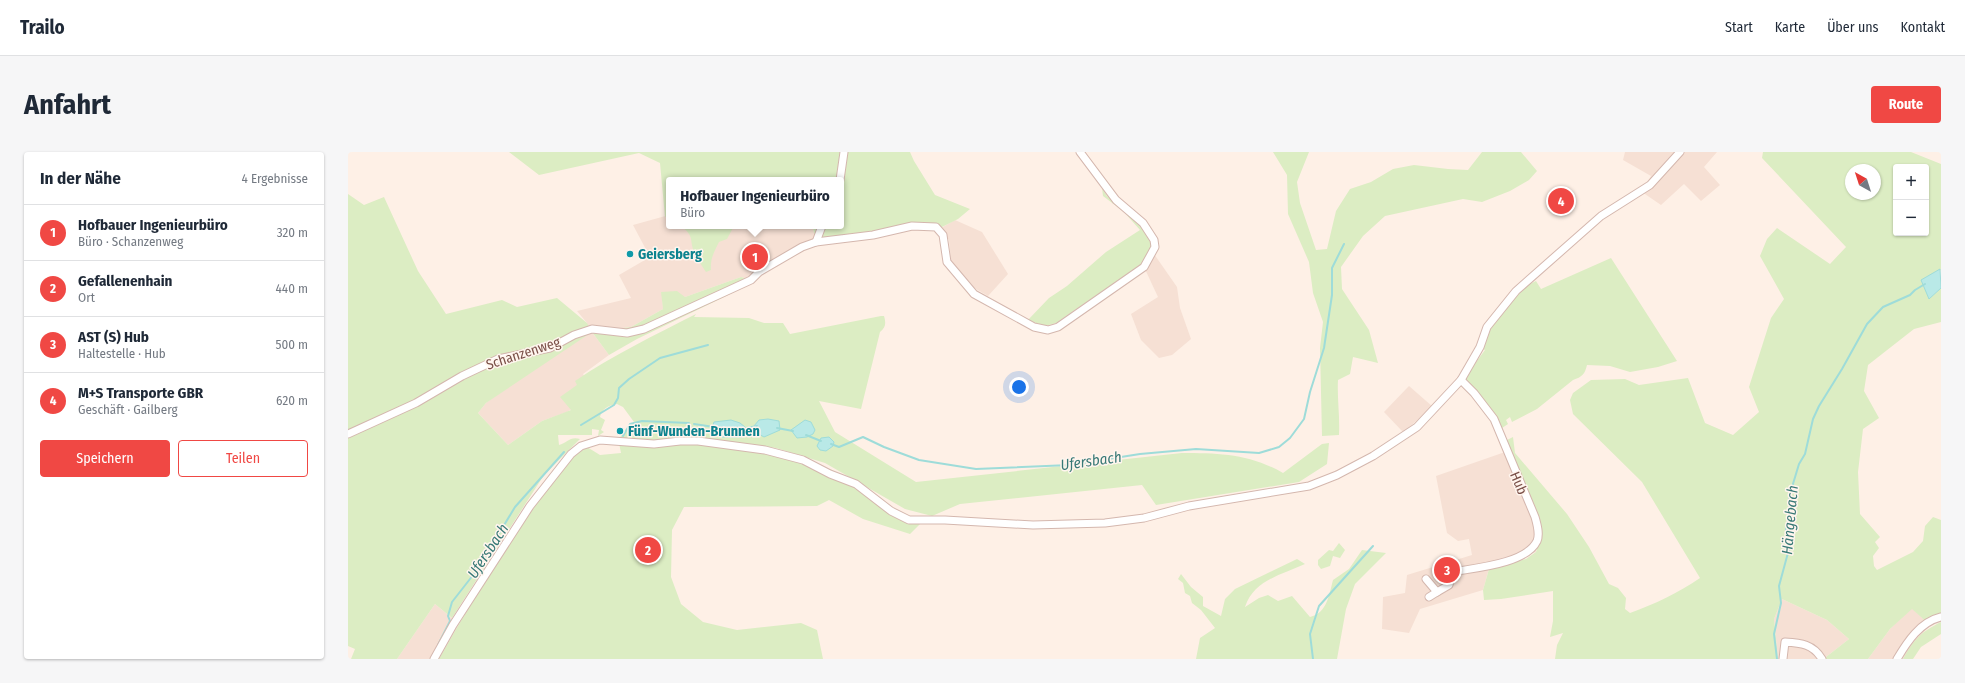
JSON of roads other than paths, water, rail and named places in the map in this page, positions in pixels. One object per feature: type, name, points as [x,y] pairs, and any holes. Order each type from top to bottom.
[{"type":"street","points":[[840,177],[844,152]]},
{"type":"street","name":"Schanzenweg","points":[[348,434],[416,403],[462,376],[498,359],[550,348],[574,335],[592,329],[627,333],[644,329],[751,280],[759,272],[802,247],[816,242],[873,235],[912,226],[936,227],[943,234],[947,262],[974,294],[1034,327],[1048,330],[1058,327],[1144,267],[1155,248],[1154,240],[1143,223],[1116,200],[1080,152]]},
{"type":"street","points":[[434,659],[453,625],[530,506],[571,454],[581,446],[600,440],[654,444],[680,441],[698,441],[765,450],[803,460],[830,474],[856,484],[891,511],[909,520],[945,520],[1033,525],[1105,523],[1144,518],[1196,504],[1309,486],[1337,475],[1373,456],[1417,427],[1461,380],[1480,347],[1487,327],[1500,308],[1516,291],[1602,216],[1650,185],[1680,152]]},
{"type":"street","points":[[816,242],[821,229]]},
{"type":"street","name":"Hub","points":[[1437,592],[1449,585],[1452,572],[1473,567],[1487,567],[1525,555],[1537,541],[1538,529],[1494,419],[1474,392],[1461,380]]},
{"type":"street","points":[[1426,579],[1437,592],[1429,597]]},
{"type":"street","points":[[1897,659],[1915,632],[1926,624],[1941,617]]},
{"type":"street","points":[[1783,659],[1785,642],[1804,643],[1817,651],[1822,659]]},
{"type":"water","points":[[1940,269],[1941,288],[1929,299],[1921,280]]},
{"type":"water","points":[[768,419],[779,421],[780,430],[764,437],[757,433],[754,426],[759,420]]},
{"type":"water","points":[[731,420],[740,423],[745,427],[742,437],[722,437],[711,431],[714,422]]},
{"type":"water","points":[[805,420],[811,422],[815,430],[813,434],[807,437],[797,438],[791,430]]},
{"type":"water","points":[[829,437],[834,442],[833,446],[826,451],[820,450],[817,446],[821,438]]},
{"type":"waterway","name":"Ufersbach","points":[[831,444],[839,447],[863,437],[884,447],[919,460],[976,469],[1070,465],[1140,454],[1196,449],[1259,453],[1279,447],[1290,438],[1304,419],[1310,392],[1324,348],[1332,295],[1332,268],[1344,244]]},
{"type":"waterway","name":"Hängebach","points":[[1777,659],[1774,634],[1781,603],[1779,586],[1789,549],[1786,529],[1790,512],[1789,497],[1799,464],[1805,454],[1813,419],[1819,406],[1867,324],[1883,307],[1910,295],[1925,284]]},
{"type":"waterway","points":[[581,425],[614,405],[618,398],[619,388],[629,379],[660,358],[708,345]]},
{"type":"waterway","name":"Ufersbach","points":[[623,436],[630,424],[642,421],[689,423]]},
{"type":"waterway","name":"Ufersbach","points":[[694,424],[714,427]]},
{"type":"waterway","name":"Ufersbach","points":[[742,429],[757,426]]},
{"type":"waterway","name":"Ufersbach","points":[[777,428],[793,431]]},
{"type":"waterway","name":"Ufersbach","points":[[806,435],[821,441]]},
{"type":"waterway","name":"Ufersbach","points":[[438,645],[450,621],[448,616],[452,602],[477,570],[515,507],[564,452]]},
{"type":"waterway","points":[[1313,659],[1310,634],[1319,606],[1373,546]]},
{"type":"place","name":"M+S Transporte GBR","points":[[1561,201]]},
{"type":"place","name":"Geiersberg","points":[[630,254]]},
{"type":"place","name":"Hofbauer Ingenieurbüro","points":[[755,257]]},
{"type":"place","name":"Fünf-Wunden-Brunnen","points":[[620,431]]},
{"type":"place","name":"Gefallenenhain","points":[[648,550]]},
{"type":"place","name":"AST (S) Hub","points":[[1447,570]]}]
